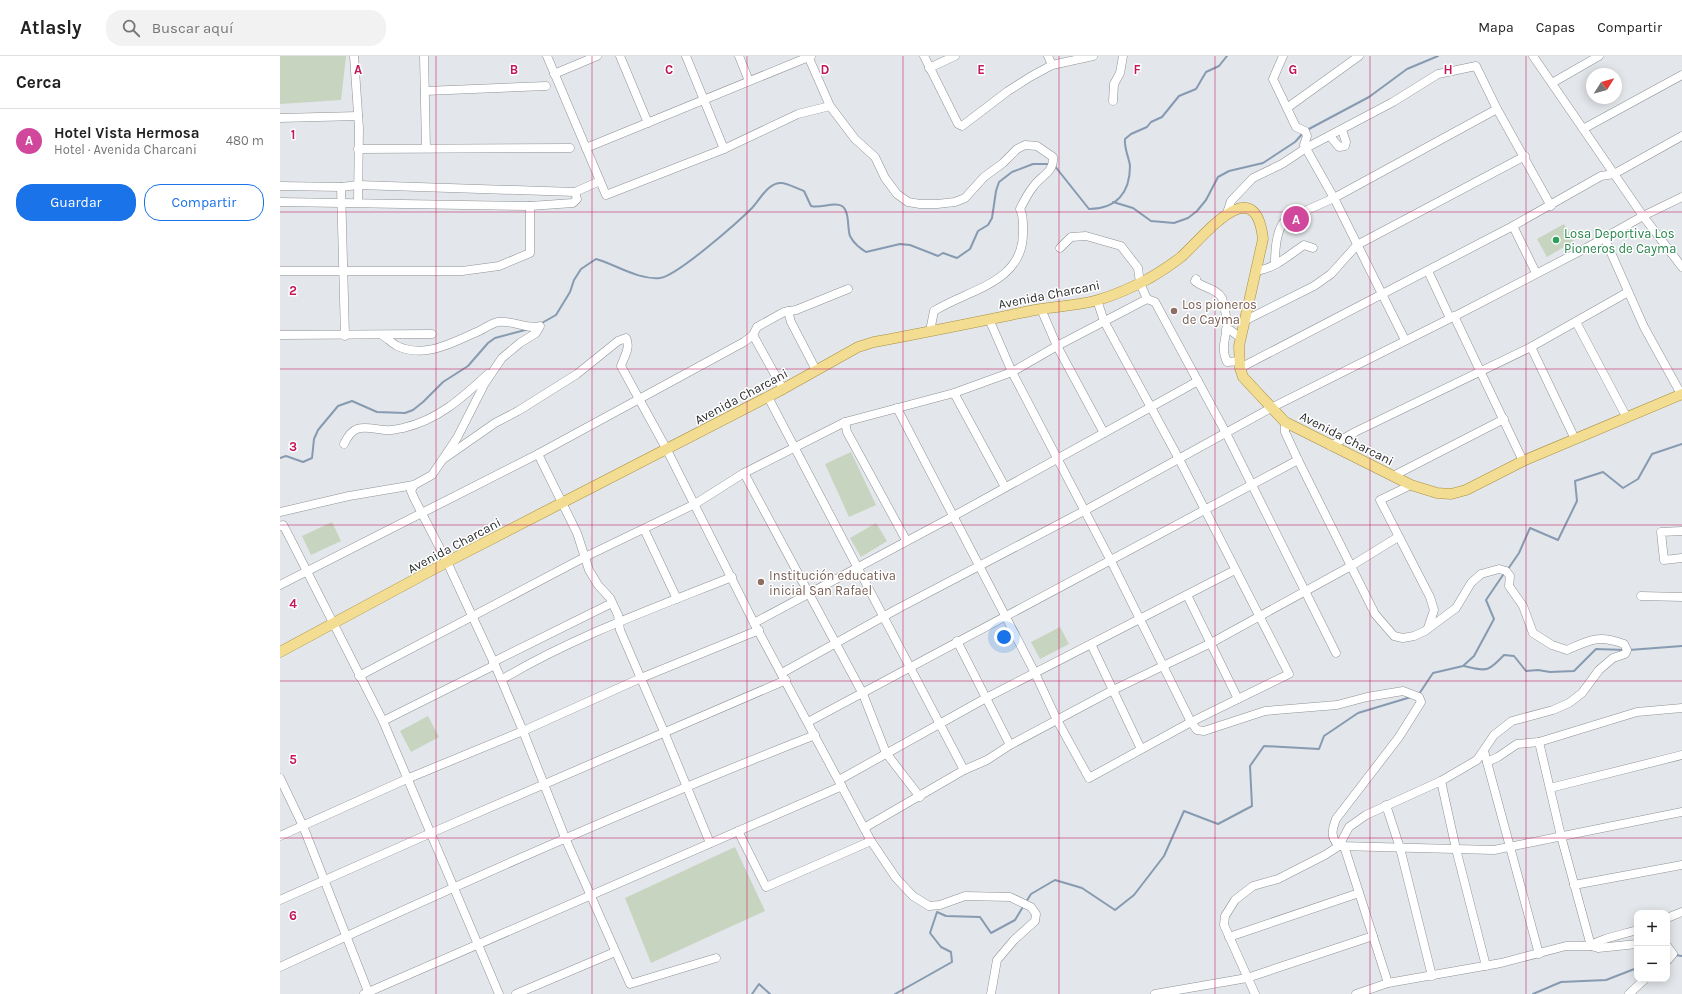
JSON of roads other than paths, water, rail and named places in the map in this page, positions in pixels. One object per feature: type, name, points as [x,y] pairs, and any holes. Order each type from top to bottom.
[{"type":"main road","name":"Avenida Charcani","points":[[280,652],[447,562],[768,397],[858,347],[874,342],[989,319],[1097,300],[1140,283],[1164,269],[1180,258],[1227,213],[1238,208],[1244,208],[1255,213],[1262,226],[1263,239],[1239,346],[1240,364],[1243,377],[1249,386],[1285,422],[1331,446],[1411,484],[1437,493],[1451,494],[1466,490],[1523,461],[1681,394]]},
{"type":"street","points":[[354,56],[358,116],[358,202]]},
{"type":"street","points":[[424,56],[426,148]]},
{"type":"street","points":[[547,56],[606,195],[724,149],[798,114],[830,106]]},
{"type":"street","points":[[554,74],[598,56]]},
{"type":"street","points":[[620,56],[648,123]]},
{"type":"street","points":[[686,56],[724,149]]},
{"type":"street","points":[[739,56],[749,81]]},
{"type":"street","points":[[586,148],[809,56],[830,106],[855,139],[875,157],[885,178],[897,194],[908,202],[937,204],[955,202],[965,198],[984,177],[1017,149],[1025,145],[1037,146],[1053,157],[1054,165],[1051,170],[1034,186],[1020,208],[1024,216],[1023,240],[1020,252],[1012,268],[996,281],[934,310],[930,331]]},
{"type":"street","points":[[924,56],[958,124],[962,126],[1008,92],[1052,65],[1093,56]]},
{"type":"street","points":[[929,68],[955,56]]},
{"type":"street","points":[[1048,56],[1052,65]]},
{"type":"street","points":[[1113,101],[1114,84],[1120,73],[1123,56]]},
{"type":"street","points":[[1283,56],[1273,79],[1278,92],[1296,127],[1305,131],[1307,136],[1304,144],[1334,198],[1405,340]]},
{"type":"street","points":[[1287,108],[1359,56]]},
{"type":"street","points":[[1533,56],[1643,216],[1681,265]]},
{"type":"street","points":[[1552,83],[1600,56]]},
{"type":"street","points":[[1227,213],[1231,201],[1253,178],[1282,164],[1306,148],[1393,102],[1438,74],[1476,66],[1497,109],[1551,206]]},
{"type":"street","points":[[1583,129],[1682,75]]},
{"type":"street","points":[[425,91],[546,86]]},
{"type":"street","points":[[1275,264],[1278,237],[1284,222],[1334,198],[1497,109]]},
{"type":"street","points":[[280,118],[358,116]]},
{"type":"street","points":[[1330,136],[1339,147],[1345,146],[1346,142],[1342,130]]},
{"type":"street","points":[[1196,279],[1195,281],[1199,284],[1208,287],[1222,298],[1226,330],[1223,341],[1224,356],[1227,362],[1240,364],[1428,271],[1551,206],[1601,176],[1614,174],[1682,136]]},
{"type":"street","points":[[358,149],[570,148]]},
{"type":"street","points":[[1246,320],[1314,286],[1331,274],[1357,245],[1524,156]]},
{"type":"street","points":[[280,186],[341,187],[358,185],[575,192],[600,181]]},
{"type":"street","points":[[341,187],[345,336]]},
{"type":"street","points":[[280,202],[358,202],[530,206],[573,203],[576,199],[575,192]]},
{"type":"street","points":[[280,900],[431,833],[665,734],[784,676],[835,643],[1084,511],[1271,408],[1536,274],[1643,216],[1682,197]]},
{"type":"street","points":[[280,271],[462,271],[500,266],[530,253],[530,206]]},
{"type":"street","points":[[1513,226],[1536,274]]},
{"type":"street","points":[[1060,248],[1071,237],[1086,236],[1121,246],[1138,268],[1140,283],[1147,299],[1155,302],[1226,433],[1336,652]]},
{"type":"street","points":[[1604,237],[1644,327],[1681,394]]},
{"type":"street","points":[[1256,271],[1264,270],[1275,264],[1304,244],[1313,248]]},
{"type":"street","points":[[1428,271],[1481,372],[1523,461]]},
{"type":"street","points":[[280,585],[538,454],[744,342],[753,335],[758,327],[788,311],[796,310],[848,289]]},
{"type":"street","points":[[1331,446],[1355,432],[1481,372],[1576,322],[1628,292]]},
{"type":"street","points":[[359,676],[585,558],[695,504],[744,474],[845,422],[954,393],[1012,372],[1057,346],[1147,299]]},
{"type":"street","points":[[897,408],[952,517],[1035,673],[1057,720],[1089,778],[1191,722],[1289,674],[1235,570],[1206,510],[1104,322],[1097,300]]},
{"type":"street","points":[[1041,309],[1057,346],[1104,433]]},
{"type":"street","points":[[788,311],[791,322],[816,370]]},
{"type":"street","points":[[989,319],[1012,372],[1111,561],[1139,621],[1164,666],[1191,722],[1197,730],[1204,731],[1264,711],[1337,705],[1367,697],[1403,691],[1419,697],[1420,702],[1400,737],[1336,819],[1332,828],[1332,836],[1341,846],[1360,893],[1388,983]]},
{"type":"street","points":[[280,512],[350,496],[414,486],[432,475],[457,438],[502,358],[536,333],[540,326],[533,328],[497,322],[444,348],[433,350],[413,350],[397,346],[382,335]]},
{"type":"street","points":[[1576,322],[1627,418]]},
{"type":"street","points":[[1226,330],[1230,330],[1241,338]]},
{"type":"street","points":[[280,335],[345,336],[432,334]]},
{"type":"street","points":[[753,335],[783,389]]},
{"type":"street","points":[[442,460],[495,423],[518,411],[577,374],[618,341],[626,338],[628,348],[621,366],[640,398],[756,626],[864,828],[896,878],[913,896],[928,906],[940,905],[965,896],[1010,897],[1031,907],[1036,914],[1035,921],[1014,940],[997,960],[992,984],[993,994]]},
{"type":"street","points":[[1530,346],[1575,439]]},
{"type":"street","points":[[344,444],[349,433],[360,427],[372,427],[386,431],[428,421],[468,393],[496,367]]},
{"type":"street","points":[[280,836],[409,778],[523,731],[756,626],[808,594],[906,540],[952,517],[1198,381]]},
{"type":"street","points":[[954,393],[1005,487]]},
{"type":"street","points":[[768,397],[964,770]]},
{"type":"street","points":[[1393,476],[1504,419]]},
{"type":"street","points":[[845,422],[847,432],[906,540]]},
{"type":"street","points":[[1285,422],[1285,432],[1298,460],[1375,614],[1388,631],[1394,636],[1403,638],[1414,636],[1427,630],[1456,608],[1471,583],[1481,574],[1499,568],[1506,571],[1510,576],[1509,586],[1523,606],[1533,633],[1540,639],[1552,646],[1567,650],[1587,640],[1599,638],[1610,639],[1624,644],[1627,650],[1625,654],[1613,658],[1599,670],[1582,693],[1569,703],[1553,710],[1512,721],[1494,736],[1477,760],[1441,781],[1366,815],[1350,828],[1341,846]]},
{"type":"street","points":[[538,454],[576,532],[589,570],[612,603],[618,615],[620,630],[710,843]]},
{"type":"street","points":[[808,722],[863,694],[910,666],[1111,561],[1298,460]]},
{"type":"street","points":[[744,474],[863,694],[886,753],[920,797]]},
{"type":"street","points":[[1411,484],[1380,500],[1430,597],[1434,610],[1427,630]]},
{"type":"street","points":[[414,486],[411,491],[447,562],[494,664],[523,731],[566,840],[630,984],[716,958]]},
{"type":"street","points":[[280,526],[282,525],[307,571],[383,721],[409,778],[477,945],[499,994]]},
{"type":"street","points":[[644,529],[677,599]]},
{"type":"street","points":[[1682,531],[1661,532],[1664,560],[1682,558]]},
{"type":"street","points":[[864,828],[920,797],[964,770],[987,760],[1010,744],[1113,690],[1211,643],[1351,566],[1398,537]]},
{"type":"street","points":[[280,778],[304,826],[347,936],[367,993],[738,831],[840,783],[886,753],[986,698],[1139,621],[1235,570]]},
{"type":"street","points":[[501,680],[522,667],[619,623],[732,577]]},
{"type":"street","points":[[1187,595],[1238,699]]},
{"type":"street","points":[[1641,596],[1682,597]]},
{"type":"street","points":[[383,721],[612,603]]},
{"type":"street","points":[[957,641],[1010,744]]},
{"type":"street","points":[[1091,644],[1141,749]]},
{"type":"street","points":[[1487,762],[1498,757],[1517,744],[1539,742],[1637,712],[1682,708]]},
{"type":"street","points":[[280,966],[454,887],[566,840],[686,786],[815,735]]},
{"type":"street","points":[[1539,742],[1561,836],[1591,946]]},
{"type":"street","points":[[1484,751],[1539,954]]},
{"type":"street","points":[[1550,788],[1682,755]]},
{"type":"street","points":[[1441,781],[1456,849],[1486,966]]},
{"type":"street","points":[[1386,805],[1400,848],[1432,976]]},
{"type":"street","points":[[1255,994],[1224,925],[1224,916],[1235,900],[1253,886],[1278,879],[1341,846],[1494,850],[1682,812]]},
{"type":"street","points":[[738,831],[766,887],[871,841]]},
{"type":"street","points":[[1574,885],[1682,865]]},
{"type":"street","points":[[1229,937],[1360,893]]},
{"type":"street","points":[[1670,917],[1682,912]]},
{"type":"street","points":[[1591,946],[1596,941],[1620,936],[1634,931]]},
{"type":"street","points":[[1155,994],[1247,978],[1373,936]]},
{"type":"street","points":[[1356,994],[1388,983],[1486,966],[1539,954],[1566,946],[1591,946],[1598,948],[1634,944]]},
{"type":"street","points":[[516,994],[615,952]]},
{"type":"street","points":[[1629,994],[1642,982]]},
{"type":"waterway","points":[[1054,165],[1089,209],[1099,208],[1114,203],[1120,198],[1124,191],[1129,176],[1130,166],[1125,146],[1125,139],[1131,134],[1147,127],[1151,122],[1162,117],[1179,96],[1196,89],[1206,72],[1219,66],[1227,56]]},
{"type":"waterway","points":[[1307,130],[1369,97],[1407,69],[1438,56]]},
{"type":"waterway","points":[[1113,202],[1133,208],[1151,221],[1174,223],[1188,218],[1197,211],[1206,200],[1218,177],[1229,171],[1263,163],[1295,142],[1304,132]]},
{"type":"waterway","points":[[540,324],[556,315],[570,292],[574,280],[581,269],[596,259],[644,277],[660,278],[668,275],[693,259],[721,236],[752,208],[764,192],[776,184],[786,184],[804,191],[811,206],[819,207],[835,204],[842,206],[846,212],[850,236],[855,244],[866,252],[900,244],[910,245],[938,256],[943,253],[957,258],[970,249],[978,231],[988,225],[992,218],[996,191],[999,182],[1012,172],[1033,164],[1050,164]]},
{"type":"waterway","points":[[280,458],[286,456],[303,462],[312,458],[314,439],[318,430],[338,406],[352,401],[377,412],[405,413],[413,410],[443,382],[468,366],[488,343],[495,338],[529,329]]},
{"type":"waterway","points":[[1508,569],[1519,553],[1530,528],[1558,540],[1577,501],[1575,481],[1603,472],[1623,488],[1638,479],[1652,454],[1682,444]]},
{"type":"waterway","points":[[1419,694],[1433,673],[1463,666],[1474,656],[1494,619],[1486,600],[1505,572]]},
{"type":"waterway","points":[[1629,650],[1682,646]]},
{"type":"waterway","points":[[1464,666],[1478,669],[1490,668],[1504,655],[1514,656],[1526,671],[1574,671],[1596,649],[1625,650]]},
{"type":"waterway","points":[[1026,902],[1031,894],[1055,880],[1082,888],[1115,910],[1134,895],[1164,856],[1184,811],[1218,824],[1252,806],[1250,766],[1264,746],[1319,749],[1324,736],[1358,713],[1411,697]]},
{"type":"waterway","points":[[895,994],[952,962],[951,952],[941,947],[930,933],[937,912],[946,916],[980,917],[991,933],[1015,920],[1024,905]]},
{"type":"waterway","points":[[1675,955],[1682,956]]},
{"type":"waterway","points":[[1533,994],[1561,982],[1606,980],[1634,969]]},
{"type":"waterway","points":[[752,994],[759,984],[770,994]]},
{"type":"place","name":"Hotel Vista Hermosa","points":[[1296,219]]},
{"type":"place","name":"Losa Deportiva Los Pioneros de Cayma","points":[[1556,240]]},
{"type":"place","name":"Los pioneros de Cayma","points":[[1174,311]]},
{"type":"place","name":"Institución educativa inicial San Rafael","points":[[761,582]]}]
